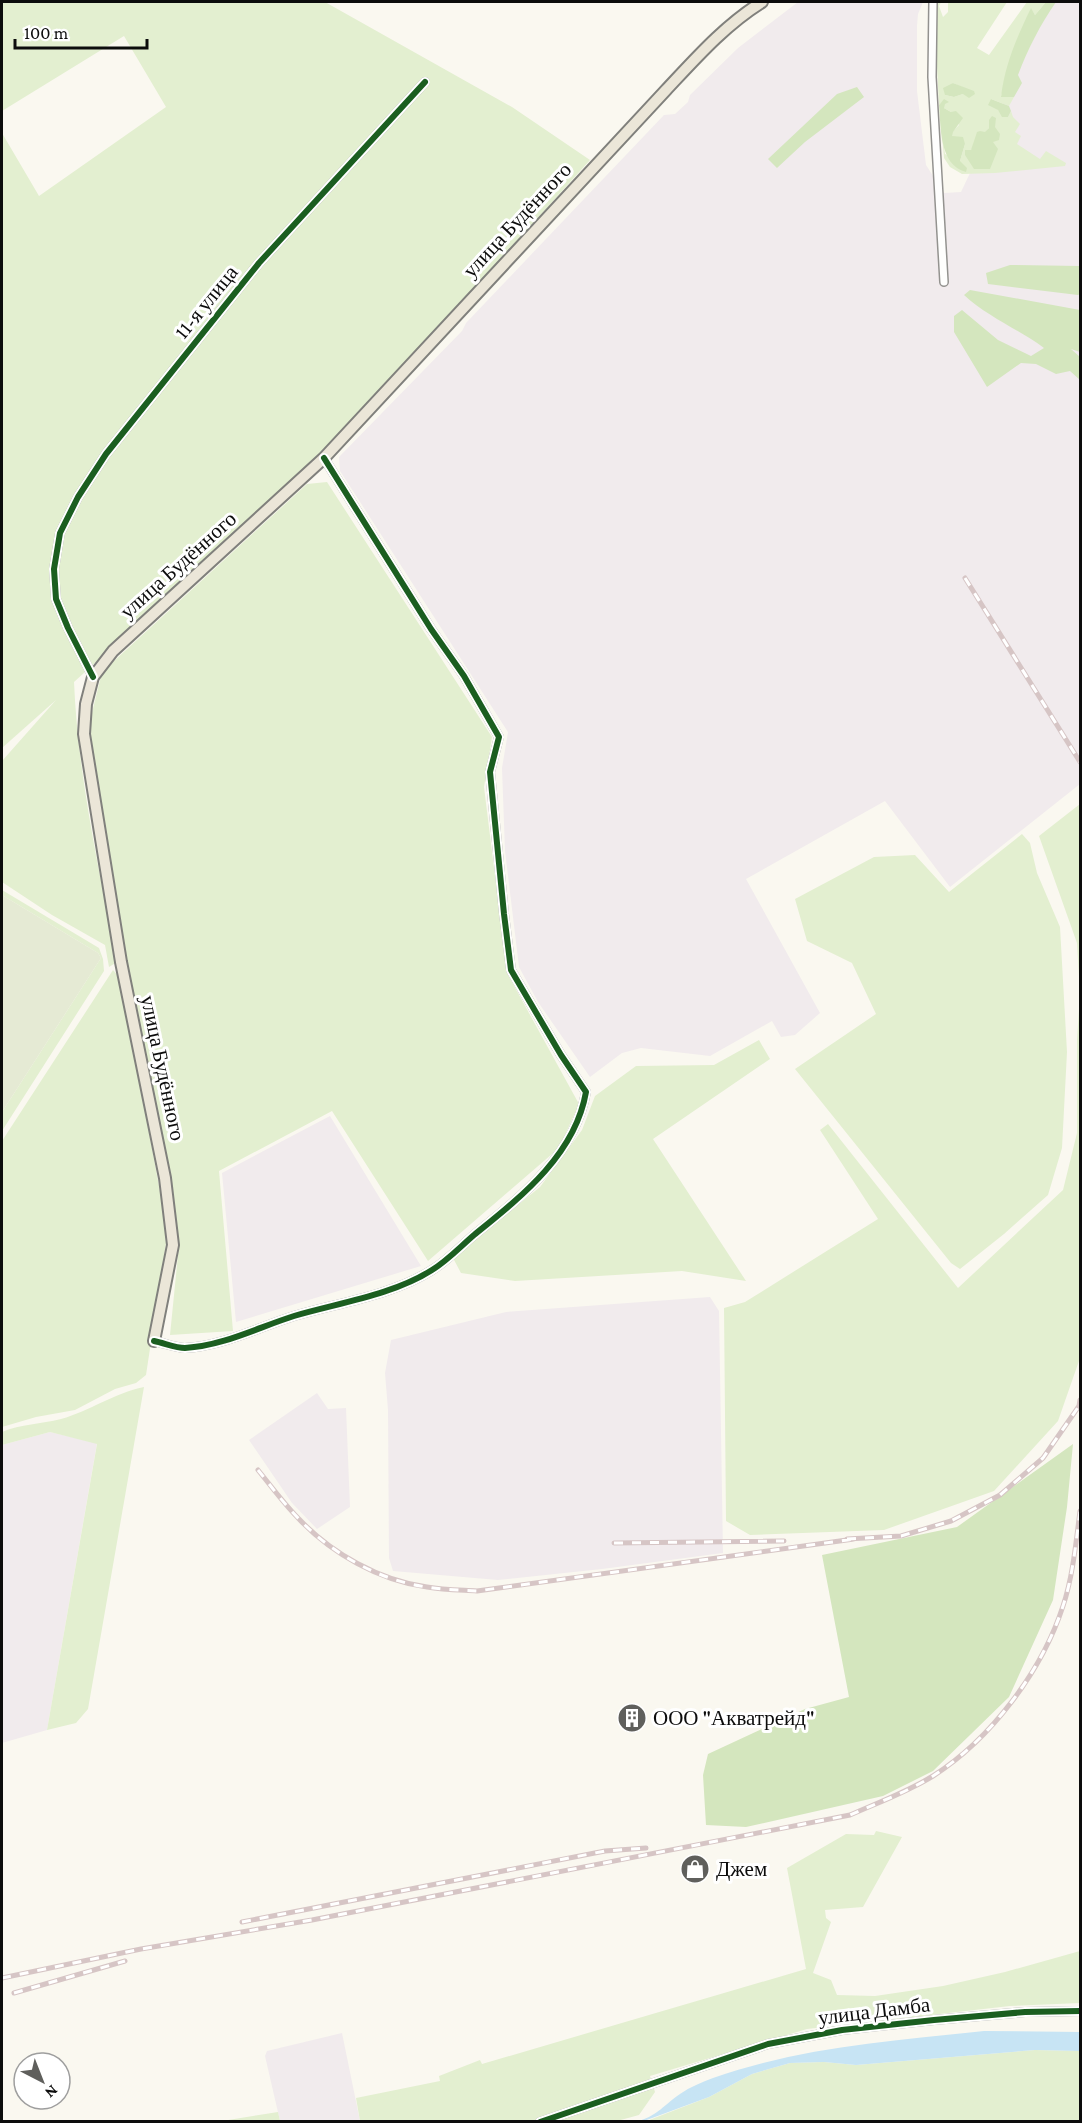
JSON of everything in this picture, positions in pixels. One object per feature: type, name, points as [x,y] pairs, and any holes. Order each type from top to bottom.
[{"type":"main road","name":"улица Будённого","points":[[154,1341],[173,1245],[165,1178],[121,962],[84,735],[86,704],[93,676],[113,651],[324,458],[718,35],[745,12],[762,2]]},
{"type":"street","points":[[933,2],[932,77],[944,282]]},
{"type":"street","name":"11-я улица","points":[[93,676],[68,628],[57,599],[54,569],[60,533],[78,497],[106,454],[259,263],[425,82]]},
{"type":"street","points":[[154,1341],[184,1348],[226,1340],[293,1317],[399,1286],[432,1270],[502,1213],[544,1173],[567,1143],[583,1110],[586,1092],[561,1055],[511,970],[490,772],[499,737],[464,676],[431,629],[324,458]]},
{"type":"street","name":"улица Дамба","points":[[540,2121],[768,2044],[842,2030],[934,2020],[1025,2012],[1080,2011]]},
{"type":"shaded area","points":[[798,2],[923,2],[918,14],[917,26],[917,91],[926,165],[944,193],[961,192],[1044,17],[1055,2],[1080,2],[1080,784],[950,887],[885,801],[746,879],[820,1013],[795,1035],[781,1037],[772,1021],[710,1056],[641,1048],[622,1053],[590,1077],[538,1002],[519,967],[505,851],[502,768],[508,732],[340,471],[339,457],[462,331],[466,323],[664,115],[675,114],[688,102],[690,95],[738,48]]},
{"type":"shaded area","points":[[330,1116],[421,1266],[236,1322],[222,1173]]},
{"type":"shaded area","points":[[710,1297],[719,1311],[723,1553],[498,1580],[393,1571],[389,1558],[388,1410],[385,1373],[391,1340],[506,1312]]},
{"type":"shaded area","points":[[317,1393],[328,1409],[346,1408],[350,1507],[317,1529],[292,1503],[249,1440]]},
{"type":"shaded area","points":[[50,1432],[97,1443],[47,1730],[2,1743],[2,1445]]},
{"type":"shaded area","points":[[342,2033],[360,2121],[280,2121],[265,2056],[267,2051]]},
{"type":"green space","points":[[2,2],[325,2],[512,107],[590,160],[325,454],[74,682],[85,788],[117,962],[109,967],[105,945],[52,915],[2,882],[2,761],[56,700],[2,748],[2,133],[39,196],[166,107],[124,36],[2,111]]},
{"type":"green space","points":[[938,2],[941,2],[939,6],[943,17],[948,12],[948,2],[1007,2],[977,48],[989,55],[1027,2],[1046,2],[1035,15],[1031,9],[1001,96],[1014,97],[1009,106],[991,99],[998,110],[1008,117],[1011,111],[1020,124],[1015,132],[1021,136],[1017,144],[1040,159],[1046,151],[1066,163],[1065,166],[962,174],[950,167],[944,158],[942,134],[945,154],[960,161],[965,144],[952,136],[952,132],[959,125],[951,112],[944,108],[944,100],[939,105],[935,28]],"holes":[[[953,83],[962,87],[963,94],[954,97],[945,95]],[[989,120],[993,142],[965,155],[965,150],[971,150],[989,128]]]},
{"type":"green space","points":[[1046,2],[1056,2],[1022,65],[1018,75],[1022,83],[1014,97],[1001,97],[1016,40],[1031,8],[1035,15]]},
{"type":"green space","points":[[953,83],[974,91],[975,94],[969,98],[963,94],[954,97],[945,95],[943,88]]},
{"type":"green space","points":[[857,87],[864,97],[805,142],[777,168],[768,159],[837,94]]},
{"type":"green space","points":[[944,99],[949,102],[944,108],[951,112],[956,111],[963,118],[952,136],[963,137],[965,144],[960,161],[967,168],[966,172],[957,168],[946,154],[941,134],[939,105]]},
{"type":"green space","points":[[991,99],[1009,106],[1011,111],[1008,117],[1002,117],[998,110],[988,105]]},
{"type":"green space","points":[[992,116],[996,118],[995,127],[1000,134],[999,140],[993,142],[998,149],[990,169],[974,169],[965,155],[965,150],[971,150],[977,132],[985,132],[989,128],[989,120]]},
{"type":"green space","points":[[1010,265],[1080,266],[1080,294],[988,284],[986,273]]},
{"type":"green space","points":[[970,290],[1080,310],[1080,352],[1071,349],[1080,357],[1080,380],[1070,371],[1056,374],[1036,364],[1021,363],[987,387],[954,332],[954,316],[962,310],[998,340],[1031,356],[1044,348],[973,303],[964,295]]},
{"type":"green space","points":[[327,482],[492,737],[484,787],[507,973],[579,1104],[559,1148],[428,1261],[332,1111],[219,1171],[233,1331],[170,1335],[179,1245],[171,1175],[124,949],[89,725],[102,672],[307,484]]},
{"type":"green space","points":[[1080,804],[1080,993],[1077,943],[1039,836]]},
{"type":"green space","points":[[1022,834],[1030,843],[1037,873],[1060,927],[1067,1052],[1062,1148],[1048,1195],[960,1269],[951,1263],[795,1069],[876,1014],[852,963],[807,941],[795,899],[874,857],[915,855],[949,892]]},
{"type":"green space","points":[[2,890],[99,948],[104,971],[2,1131],[2,1112],[101,958],[98,953],[2,895]]},
{"type":"green space","points":[[2,895],[98,953],[101,958],[2,1112]]},
{"type":"green space","points":[[113,970],[120,978],[163,1207],[166,1243],[146,1375],[136,1383],[115,1389],[75,1410],[36,1417],[2,1427],[2,1141]]},
{"type":"green space","points":[[1080,993],[1080,1358],[1058,1421],[994,1491],[884,1530],[750,1535],[726,1521],[724,1308],[745,1302],[878,1219],[820,1130],[828,1124],[958,1288],[1063,1190],[1077,1133],[1077,1040]]},
{"type":"green space","points":[[759,1040],[770,1059],[653,1139],[746,1281],[682,1271],[515,1281],[461,1273],[453,1258],[540,1187],[582,1130],[595,1096],[636,1066],[714,1065]]},
{"type":"green space","points":[[144,1387],[88,1709],[76,1723],[47,1730],[97,1444],[50,1432],[2,1445],[2,1432],[16,1427],[61,1419],[122,1393]]},
{"type":"green space","points":[[1073,1444],[1067,1507],[1053,1600],[1009,1697],[933,1771],[883,1796],[746,1827],[706,1825],[703,1775],[708,1754],[805,1709],[849,1697],[822,1555],[957,1527]]},
{"type":"green space","points":[[876,1831],[902,1837],[863,1907],[825,1910],[826,1918],[831,1922],[813,1973],[831,1980],[837,1995],[875,1996],[943,1986],[1080,1951],[1080,2003],[1010,2006],[807,2029],[650,2076],[655,2092],[639,2115],[617,2121],[360,2121],[356,2098],[440,2081],[439,2076],[480,2060],[482,2064],[806,1969],[787,1868],[846,1834],[874,1835]]},
{"type":"green space","points":[[1035,2050],[1080,2051],[1080,2121],[644,2122],[709,2097],[752,2074],[790,2063],[824,2062],[856,2065]]},
{"type":"green space","points":[[278,2112],[280,2121],[222,2121]]},
{"type":"water","points":[[984,2031],[1080,2032],[1080,2051],[1035,2050],[856,2065],[824,2062],[790,2063],[752,2074],[709,2097],[639,2121],[656,2113],[692,2087],[746,2067],[813,2052]]},
{"type":"railway","points":[[965,578],[1080,762]]},
{"type":"railway","points":[[847,1539],[901,1536],[951,1521],[1000,1495],[1043,1458],[1079,1406],[1080,1400]]},
{"type":"railway","points":[[258,1470],[299,1519],[341,1554],[357,1564],[392,1579],[440,1589],[477,1591],[854,1539]]},
{"type":"railway","points":[[2,1978],[141,1949],[312,1920],[850,1815],[881,1802],[923,1782],[954,1761],[994,1723],[1028,1679],[1054,1630],[1063,1606],[1072,1571],[1080,1511]]},
{"type":"railway","points":[[614,1543],[784,1541]]},
{"type":"railway","points":[[242,1922],[605,1851],[646,1848]]},
{"type":"railway","points":[[14,1993],[125,1961]]},
{"type":"cycle path","points":[[93,677],[56,599],[54,569],[60,533],[78,497],[106,454],[259,263],[425,82]]},
{"type":"cycle path","points":[[154,1341],[185,1348],[213,1344],[294,1316],[365,1298],[417,1279],[448,1258],[544,1173],[570,1136],[580,1115],[586,1092],[561,1055],[511,970],[490,772],[499,737],[464,676],[431,629],[324,458]]},
{"type":"cycle path","points":[[540,2122],[768,2044],[842,2030],[934,2020],[1025,2012],[1080,2011]]},
{"type":"place","name":"ООО \"Акватрейд\"","points":[[632,1718]]},
{"type":"place","name":"Джем","points":[[695,1869]]}]
